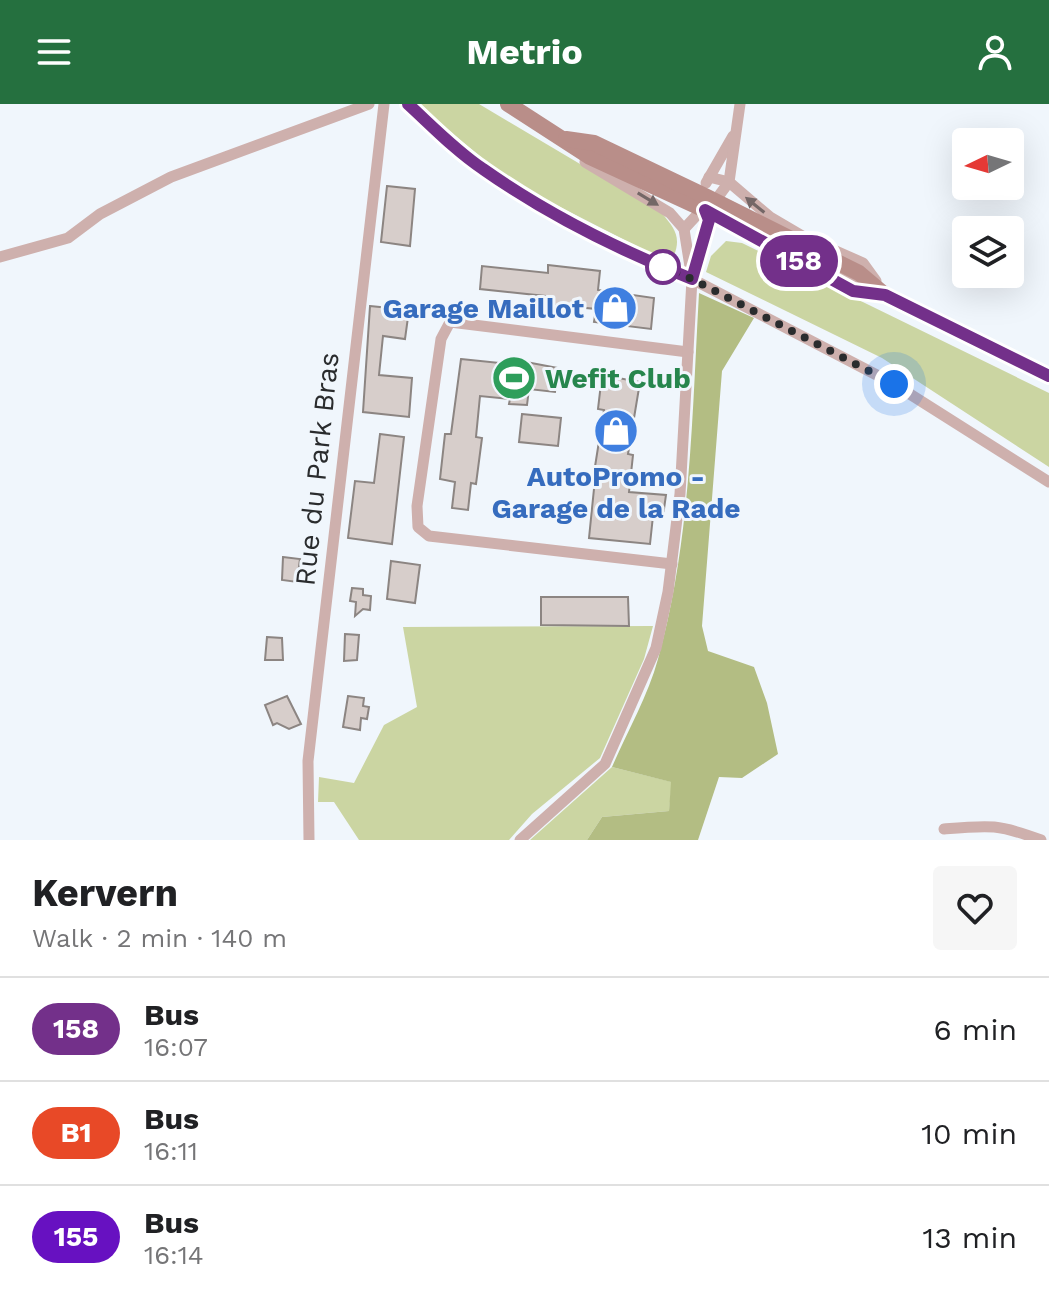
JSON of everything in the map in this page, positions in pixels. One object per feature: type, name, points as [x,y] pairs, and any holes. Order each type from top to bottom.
[{"type":"main road","points":[[508,104],[566,139],[594,143],[708,203],[859,273],[885,295],[1049,376]]},
{"type":"street","points":[[0,257],[68,238],[100,214],[171,177],[369,104]]},
{"type":"street","name":"Rue du Park Bras","points":[[309,840],[308,761],[384,104]]},
{"type":"street","points":[[408,104],[480,167],[532,202],[692,279],[894,384],[1049,482]]},
{"type":"street","points":[[684,229],[729,182],[740,104]]},
{"type":"street","points":[[692,279],[709,220],[704,188],[734,135]]},
{"type":"street","points":[[520,840],[605,764],[656,648],[672,564],[680,494],[692,279],[684,229],[670,213],[579,158],[566,139]]},
{"type":"street","points":[[709,177],[729,182],[770,217],[804,237],[863,263],[885,295]]},
{"type":"street","points":[[672,564],[429,536],[418,527],[417,506],[441,339],[450,322],[688,352]]},
{"type":"street","points":[[944,829],[993,825],[1010,834],[1041,840]]},
{"type":"green space","points":[[417,104],[479,104],[661,212],[676,234],[673,258],[660,258],[511,182]]},
{"type":"green space","points":[[726,241],[742,243],[1049,393],[1049,467],[882,358],[706,272],[711,256]]},
{"type":"green space","points":[[699,293],[754,318],[722,371],[702,626],[708,651],[754,667],[767,703],[778,754],[742,778],[719,777],[698,840],[587,840],[602,817],[669,811],[671,782],[612,767],[654,673],[669,614],[684,523]]},
{"type":"green space","points":[[653,626],[644,659],[600,758],[532,814],[509,840],[359,840],[334,802],[318,802],[319,777],[354,783],[384,725],[417,707],[403,627]]},
{"type":"green space","points":[[612,767],[672,782],[669,811],[602,817],[587,840],[530,840]]},
{"type":"building","points":[[387,186],[415,189],[410,246],[381,242]]},
{"type":"building","points":[[548,265],[600,271],[598,290],[654,298],[651,329],[594,322],[596,309],[544,304],[545,296],[480,289],[482,266],[548,273]]},
{"type":"building","points":[[370,306],[409,310],[405,339],[383,336],[379,375],[412,378],[409,417],[363,412]]},
{"type":"building","points":[[461,359],[509,364],[510,359],[558,368],[555,392],[529,389],[527,405],[509,404],[510,399],[480,396],[476,437],[482,438],[476,484],[471,483],[468,510],[452,508],[455,482],[440,479],[445,434],[451,434]]},
{"type":"building","points":[[602,375],[640,382],[628,454],[633,455],[629,492],[666,495],[663,516],[653,516],[650,544],[589,538],[593,479],[604,410],[598,409]]},
{"type":"building","points":[[522,414],[561,418],[558,446],[519,442]]},
{"type":"building","points":[[380,434],[404,437],[392,544],[348,538],[355,481],[374,483]]},
{"type":"building","points":[[283,557],[300,559],[297,582],[282,580]]},
{"type":"building","points":[[391,561],[420,565],[415,603],[387,599]]},
{"type":"building","points":[[352,588],[363,589],[363,595],[371,596],[370,610],[363,609],[355,616],[356,602],[350,601]]},
{"type":"building","points":[[541,597],[628,597],[629,626],[541,625]]},
{"type":"building","points":[[345,634],[359,635],[357,660],[344,661]]},
{"type":"building","points":[[267,637],[282,638],[283,660],[265,660]]},
{"type":"building","points":[[287,696],[301,724],[289,729],[277,723],[273,725],[265,705]]},
{"type":"building","points":[[348,696],[364,698],[363,706],[369,707],[367,719],[361,718],[360,730],[343,727]]},
{"type":"bus line","name":"158","points":[[408,104],[480,167],[532,202],[662,267],[692,279],[709,220],[705,210],[853,291],[885,295],[1049,376]]},
{"type":"place","name":"Garage Maillot","points":[[615,308]]},
{"type":"place","name":"Wefit Club","points":[[514,378]]},
{"type":"place","name":"AutoPromo - Garage de la Rade","points":[[616,431]]},
{"type":"route","points":[[663,267],[894,384]]}]
